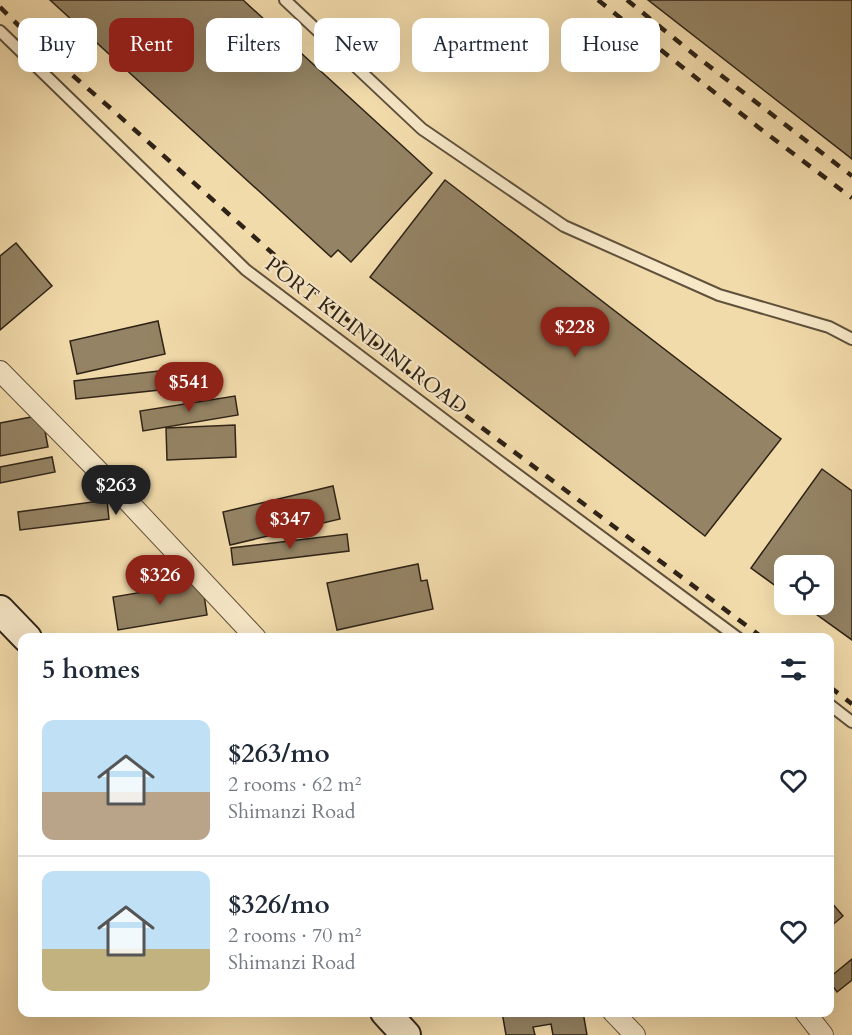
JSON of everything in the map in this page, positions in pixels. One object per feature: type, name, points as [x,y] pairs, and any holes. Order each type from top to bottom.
[{"type":"main road","points":[[0,610],[22,633]]},
{"type":"main road","points":[[390,1017],[406,1035]]},
{"type":"street","points":[[0,371],[121,494],[251,633]]},
{"type":"street","points":[[618,1017],[634,1035]]},
{"type":"street","points":[[809,1017],[823,1035]]},
{"type":"lane","points":[[285,0],[422,129],[564,226],[719,295],[829,327],[852,339]]},
{"type":"lane","name":"PORT KILINDINI ROAD","points":[[0,31],[246,270],[731,633]]},
{"type":"lane","points":[[834,708],[852,722]]},
{"type":"building","points":[[50,0],[243,0],[263,18],[206,18],[206,72],[302,72],[302,54],[314,65],[314,72],[322,72],[432,173],[351,262],[338,250],[331,257],[129,72],[194,72],[194,18],[109,18],[109,54],[97,43],[97,18],[70,18]]},
{"type":"building","points":[[648,0],[852,0],[852,159]]},
{"type":"building","points":[[445,180],[781,439],[705,536],[370,277]]},
{"type":"building","points":[[16,243],[52,286],[0,330],[0,256]]},
{"type":"building","points":[[158,321],[165,354],[77,374],[70,341]]},
{"type":"building","points":[[167,370],[169,389],[76,399],[74,381]]},
{"type":"building","points":[[235,396],[238,415],[143,431],[140,411]]},
{"type":"building","points":[[42,415],[48,447],[0,456],[0,423]]},
{"type":"building","points":[[235,425],[236,457],[167,460],[166,428]]},
{"type":"building","points":[[52,457],[55,472],[0,483],[0,467]]},
{"type":"building","points":[[822,469],[852,491],[852,640],[817,615],[834,615],[834,555],[774,555],[774,585],[751,568]]},
{"type":"building","points":[[333,486],[340,519],[230,545],[223,512]]},
{"type":"building","points":[[107,500],[109,519],[20,530],[18,512]]},
{"type":"building","points":[[347,534],[349,551],[233,565],[231,548]]},
{"type":"building","points":[[418,564],[421,581],[427,580],[433,609],[337,630],[327,583]]},
{"type":"building","points":[[202,582],[207,615],[118,630],[113,597]]},
{"type":"building","points":[[834,906],[843,916],[834,924]]},
{"type":"building","points":[[852,959],[852,980],[837,992],[834,988],[834,974]]},
{"type":"building","points":[[503,1017],[584,1017],[587,1035],[553,1035],[551,1024],[533,1027],[535,1035],[506,1035]]},
{"type":"railway","points":[[598,0],[852,198]]},
{"type":"railway","points":[[627,0],[852,176]]},
{"type":"railway","points":[[0,7],[42,49],[410,374],[756,633]]},
{"type":"railway","points":[[834,690],[852,704]]}]
